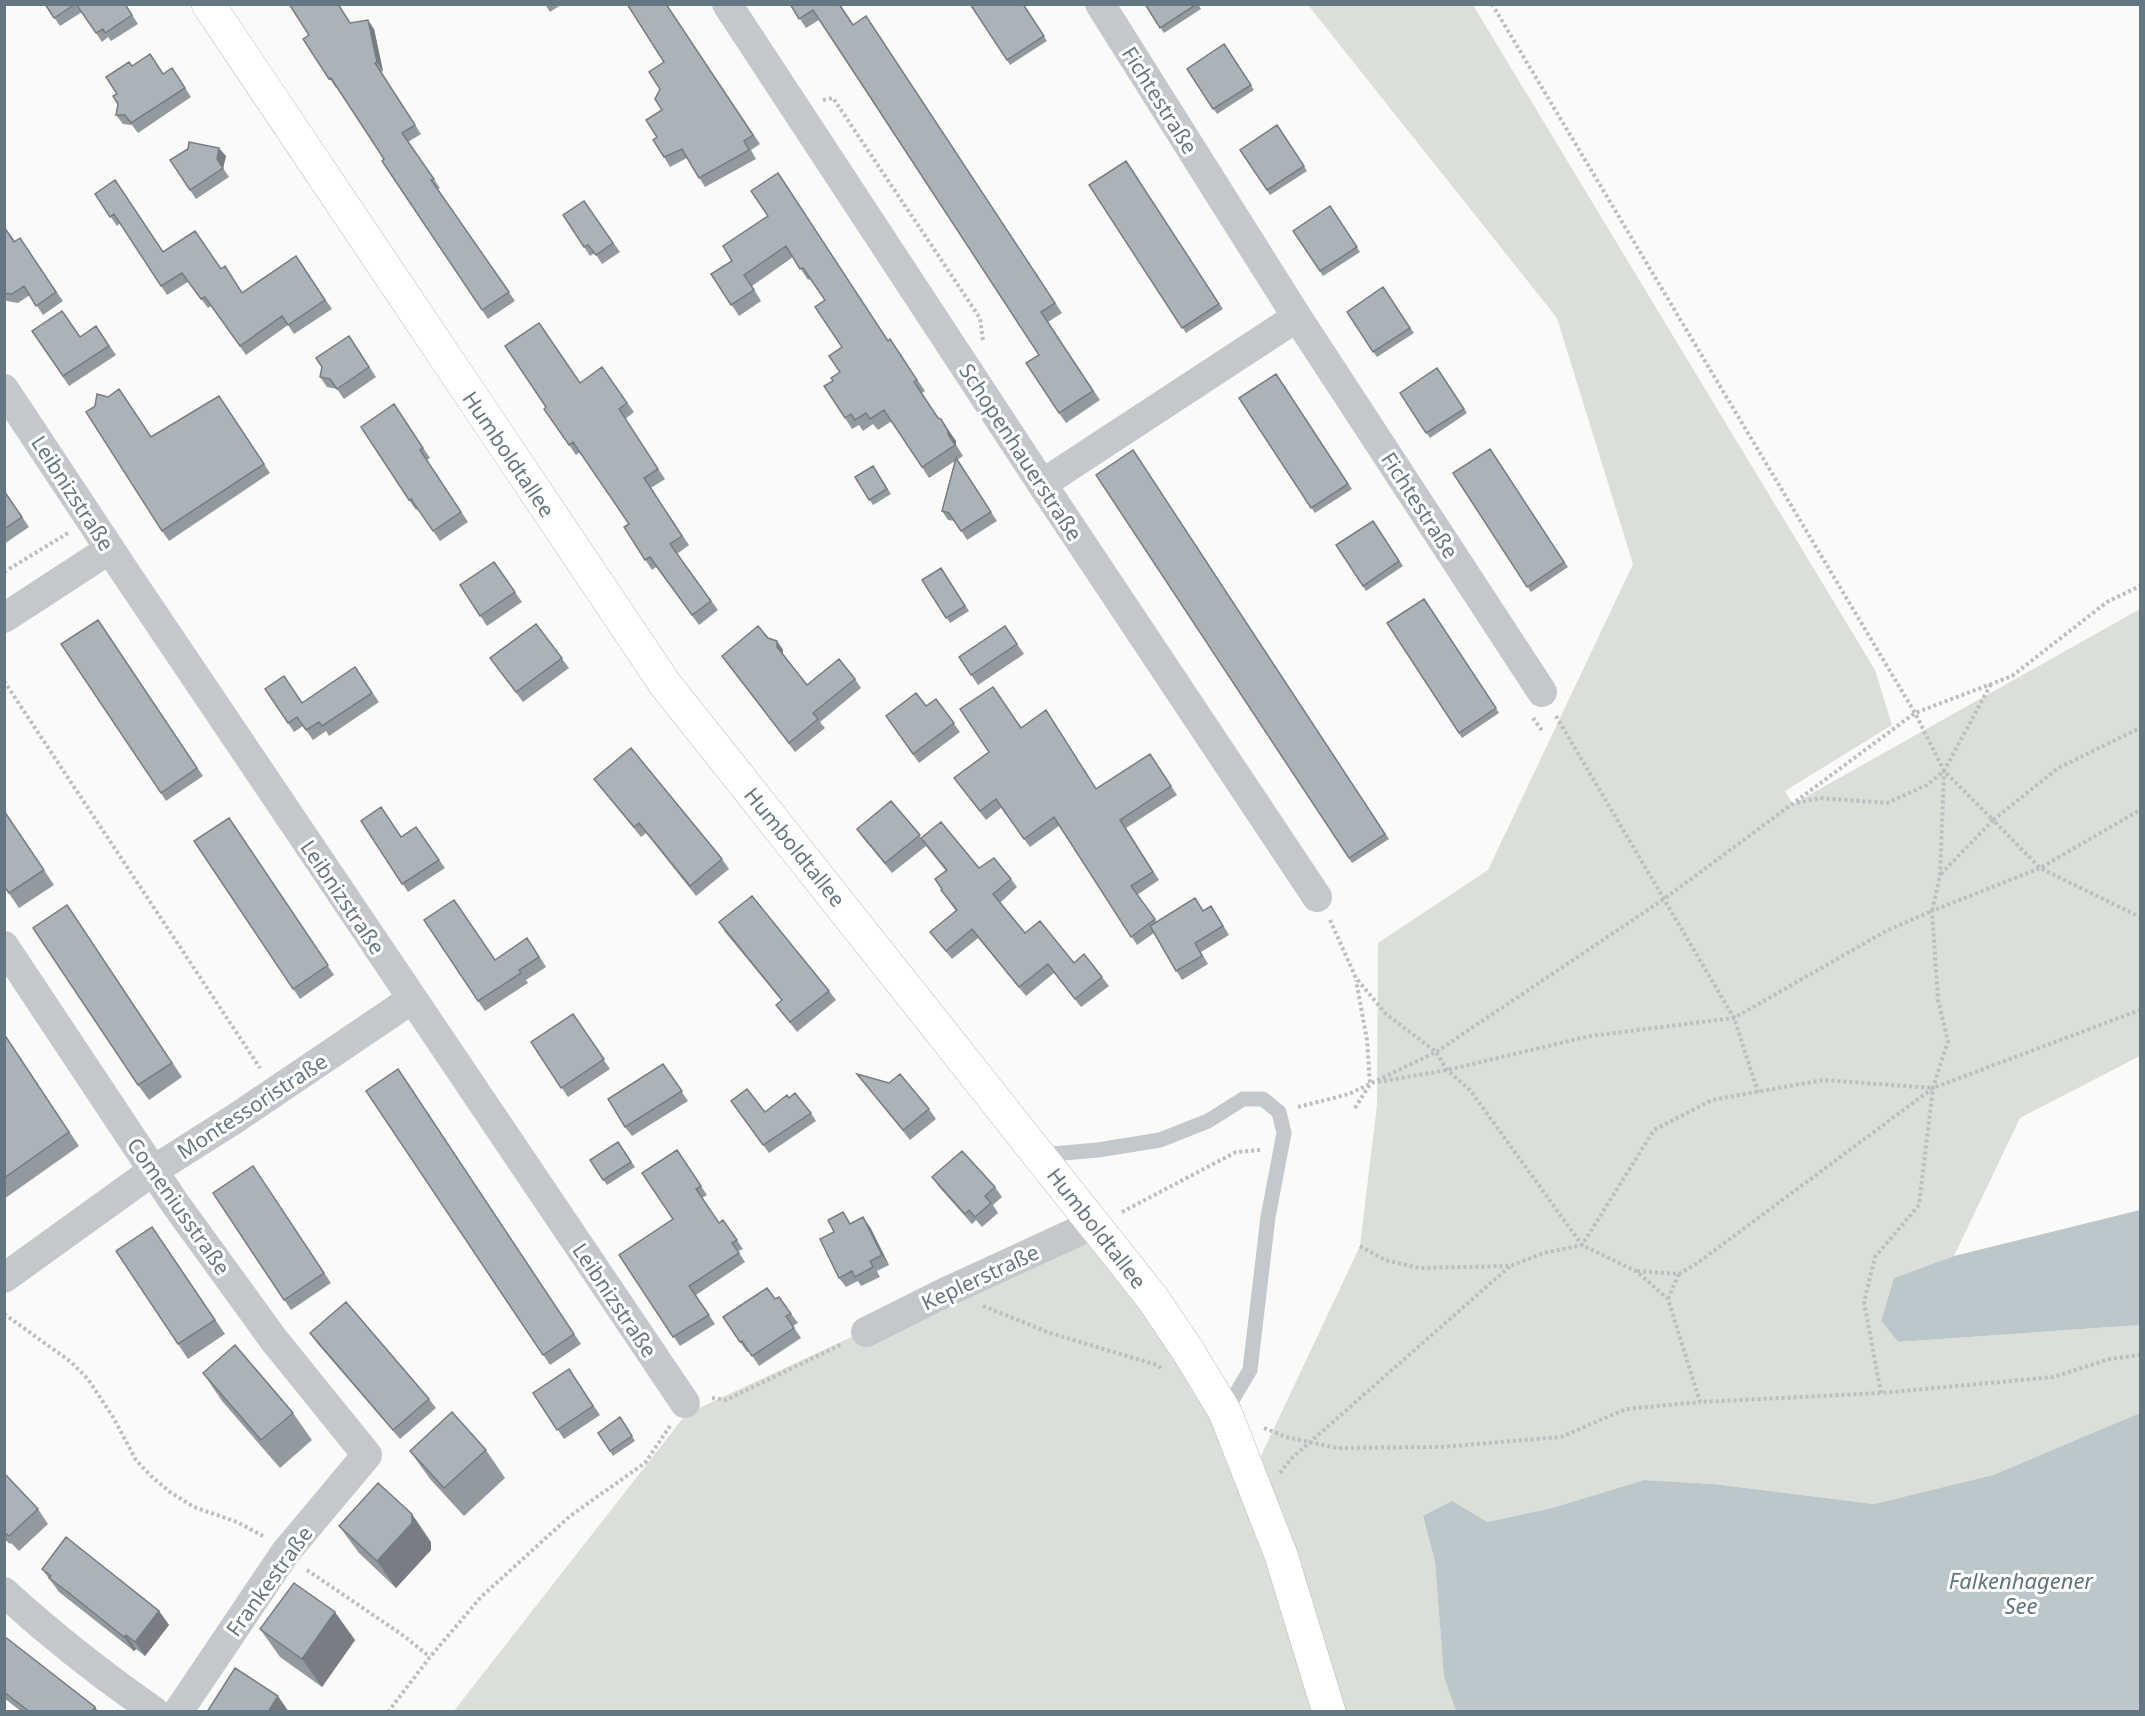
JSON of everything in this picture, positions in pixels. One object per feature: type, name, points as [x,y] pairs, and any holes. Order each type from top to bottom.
[{"type":"street","name":"Humboldtallee","points":[[208,4],[665,684],[1153,1299],[1225,1412],[1281,1555],[1329,1712]]},
{"type":"street","name":"Schopenhauerstraße","points":[[727,4],[1317,897]]},
{"type":"street","name":"Fichtestraße","points":[[1100,4],[1297,317],[1542,692]]},
{"type":"street","points":[[1042,484],[1297,317]]},
{"type":"street","name":"Leibnizstraße","points":[[4,389],[412,999],[686,1403]]},
{"type":"street","points":[[4,618],[110,549]]},
{"type":"street","name":"Comeniusstraße","points":[[4,946],[174,1202],[274,1341],[367,1455]]},
{"type":"street","name":"Montessoristraße","points":[[4,1278],[154,1170],[412,999]]},
{"type":"street","name":"Keplerstraße","points":[[866,1332],[946,1292],[1094,1224]]},
{"type":"street","name":"Frankestraße","points":[[178,1712],[285,1553],[367,1455]]},
{"type":"street","points":[[4,1592],[45,1629],[155,1712]]},
{"type":"lane","points":[[1040,1155],[1098,1150],[1160,1140],[1208,1121],[1243,1099],[1263,1099],[1279,1112],[1284,1133],[1268,1216],[1250,1370],[1225,1412]]},
{"type":"path","points":[[1491,4],[1915,713],[1944,771],[2040,868],[2140,917]]},
{"type":"path","points":[[4,573],[73,530]]},
{"type":"path","points":[[1279,1112],[1350,1094],[1436,1052],[1664,899],[1915,713],[2013,676],[2108,602],[2140,586]]},
{"type":"path","points":[[4,681],[274,1092]]},
{"type":"path","points":[[1793,804],[1820,798],[1887,803],[1927,785],[1944,771],[1991,684]]},
{"type":"path","points":[[1542,692],[1734,1017],[1758,1092]]},
{"type":"path","points":[[1941,875],[1993,820],[2058,768],[2140,728]]},
{"type":"path","points":[[1881,1393],[1864,1302],[1875,1257],[1919,1205],[1933,1088],[1948,1041],[1938,1000],[1932,910],[1941,875],[1944,771]]},
{"type":"path","points":[[1370,1084],[1447,1070],[1590,1036],[1734,1017],[1886,932],[1932,910],[2040,868],[2140,810]]},
{"type":"path","points":[[1317,897],[1356,978],[1367,1040],[1370,1084],[1354,1108]]},
{"type":"path","points":[[1356,978],[1386,1014],[1436,1052],[1447,1070],[1470,1090],[1582,1245],[1636,1271],[1668,1299],[1700,1402]]},
{"type":"path","points":[[1636,1271],[1679,1274],[1699,1262],[1933,1088],[2140,1010]]},
{"type":"path","points":[[1360,1246],[1385,1260],[1419,1268],[1510,1266],[1544,1253],[1582,1245],[1654,1130],[1712,1100],[1823,1080],[1933,1088]]},
{"type":"path","points":[[1094,1224],[1112,1218],[1236,1152],[1281,1148]]},
{"type":"path","points":[[1276,1478],[1292,1458],[1510,1266]]},
{"type":"path","points":[[1668,1299],[1679,1274]]},
{"type":"path","points":[[946,1292],[1050,1333],[1157,1365],[1167,1372]]},
{"type":"path","points":[[4,1314],[71,1362],[88,1379],[113,1417],[136,1460],[170,1492],[194,1507],[256,1531],[430,1657]]},
{"type":"path","points":[[388,1712],[430,1657],[481,1597],[570,1516],[645,1463],[686,1403],[706,1397],[726,1400],[866,1332]]},
{"type":"path","points":[[1225,1412],[1286,1437],[1337,1448],[1440,1447],[1561,1437],[1626,1409],[1700,1402],[1881,1393],[2053,1377],[2110,1359],[2140,1355]]},
{"type":"shaded area","points":[[1308,5],[1473,5],[1875,670],[1892,725],[1785,791],[1793,804],[2140,609],[2140,1056],[2020,1118],[1954,1256],[1894,1278],[1881,1321],[1898,1342],[2140,1325],[2140,1413],[1993,1475],[1874,1504],[1714,1484],[1644,1480],[1552,1508],[1487,1522],[1423,1517],[1435,1562],[1444,1677],[1456,1711],[453,1712],[683,1418],[697,1409],[1094,1224],[1251,1477],[1360,1246],[1377,1105],[1378,943],[1488,870],[1633,564],[1557,318]]},
{"type":"water","points":[[2140,1210],[2140,1325],[1898,1342],[1881,1321],[1894,1278],[1954,1256]]},
{"type":"water","name":"Falkenhagener See","points":[[2140,1413],[2140,1711],[1456,1711],[1444,1677],[1435,1562],[1423,1516],[1452,1501],[1487,1522],[1552,1508],[1644,1480],[1714,1484],[1874,1504],[1993,1475]]},
{"type":"building","points":[[45,4],[75,4],[54,18]]},
{"type":"building","points":[[76,4],[125,4],[132,15],[105,33],[103,29],[96,33]]},
{"type":"building","points":[[289,4],[338,4],[350,23],[368,20],[377,62],[375,63],[415,125],[402,133],[434,179],[431,180],[509,292],[482,310],[382,161],[384,159],[331,78],[329,79],[303,39],[309,35]]},
{"type":"building","points":[[627,4],[666,4],[753,135],[744,141],[749,150],[699,178],[682,149],[664,157],[653,140],[657,137],[646,120],[662,110],[655,99],[660,89],[649,72],[664,62]]},
{"type":"building","points":[[790,4],[839,4],[853,25],[866,16],[1055,303],[1041,312],[1093,391],[1059,413],[1026,363],[1039,355],[865,89],[813,10],[799,19]]},
{"type":"building","points":[[970,4],[1023,4],[1044,36],[1007,60]]},
{"type":"building","points":[[1145,4],[1197,4],[1160,28]]},
{"type":"building","points":[[1224,44],[1251,85],[1213,109],[1187,69]]},
{"type":"building","points":[[150,54],[163,74],[172,68],[185,88],[131,123],[125,115],[116,115],[118,104],[113,96],[117,94],[106,77],[129,62],[132,66]]},
{"type":"building","points":[[1277,125],[1304,166],[1267,190],[1240,150]]},
{"type":"building","points":[[189,142],[219,148],[217,159],[223,168],[190,190],[170,160],[188,149]]},
{"type":"building","points":[[1126,161],[1219,304],[1182,328],[1089,185]]},
{"type":"building","points":[[778,173],[888,341],[890,339],[917,380],[914,382],[938,418],[941,419],[955,445],[922,467],[884,410],[870,419],[866,413],[855,420],[851,414],[845,418],[824,386],[833,381],[831,378],[840,372],[829,356],[842,347],[815,307],[825,300],[803,268],[800,269],[786,246],[744,275],[754,290],[731,305],[711,274],[732,261],[723,246],[768,216],[751,191]]},
{"type":"building","points":[[115,180],[163,252],[195,231],[221,269],[225,266],[242,293],[296,256],[325,300],[288,325],[282,316],[240,346],[205,297],[201,299],[182,273],[161,286],[114,214],[110,217],[95,194]]},
{"type":"building","points":[[584,201],[613,243],[596,255],[588,245],[584,247],[563,215]]},
{"type":"building","points":[[1330,206],[1357,247],[1320,271],[1293,231]]},
{"type":"building","points":[[4,227],[14,242],[20,238],[56,292],[36,306],[24,286],[12,294],[4,293]]},
{"type":"building","points":[[1383,287],[1410,328],[1373,352],[1347,312]]},
{"type":"building","points":[[62,311],[80,337],[96,326],[109,346],[63,376],[32,331]]},
{"type":"building","points":[[539,323],[580,383],[602,367],[627,403],[619,409],[658,469],[644,478],[682,536],[670,544],[711,601],[692,615],[650,557],[645,560],[624,527],[629,524],[573,442],[569,445],[505,346]]},
{"type":"building","points":[[349,336],[369,367],[337,389],[330,379],[320,377],[322,367],[316,358]]},
{"type":"building","points":[[1437,368],[1464,409],[1426,433],[1400,393]]},
{"type":"building","points":[[1276,374],[1348,484],[1311,508],[1239,398]]},
{"type":"building","points":[[119,389],[151,437],[219,396],[264,464],[162,531],[86,412],[95,406],[97,394],[108,397]]},
{"type":"building","points":[[394,404],[423,448],[420,450],[461,512],[433,531],[411,499],[409,500],[361,427]]},
{"type":"building","points":[[1490,449],[1564,562],[1527,587],[1453,473]]},
{"type":"building","points":[[1133,450],[1385,834],[1349,858],[1096,475]]},
{"type":"building","points":[[956,458],[991,512],[961,531],[949,513],[942,511]]},
{"type":"building","points":[[873,466],[887,489],[869,500],[855,477]]},
{"type":"building","points":[[4,491],[22,517],[4,529]]},
{"type":"building","points":[[1373,521],[1399,561],[1363,586],[1336,545]]},
{"type":"building","points":[[494,562],[515,592],[480,616],[460,585]]},
{"type":"building","points":[[941,568],[965,606],[946,618],[922,580]]},
{"type":"building","points":[[1424,599],[1496,708],[1459,733],[1387,623]]},
{"type":"building","points":[[98,620],[197,768],[161,793],[61,644]]},
{"type":"building","points":[[536,624],[562,658],[516,692],[490,658]]},
{"type":"building","points":[[758,626],[768,638],[777,641],[777,647],[807,685],[839,659],[855,679],[813,713],[818,719],[789,743],[722,656]]},
{"type":"building","points":[[1005,626],[1017,644],[971,675],[959,657]]},
{"type":"building","points":[[355,667],[372,693],[322,726],[319,722],[306,730],[297,717],[288,723],[265,689],[284,676],[302,703]]},
{"type":"building","points":[[993,687],[1021,728],[1046,710],[1096,789],[1150,754],[1171,786],[1120,820],[1153,872],[1131,886],[1155,919],[1131,937],[1054,817],[1024,839],[996,799],[980,811],[954,778],[989,752],[960,709]]},
{"type":"building","points":[[916,693],[926,706],[936,699],[954,723],[913,754],[886,716]]},
{"type":"building","points":[[631,748],[722,859],[690,886],[639,823],[634,827],[594,779]]},
{"type":"building","points":[[891,801],[920,835],[885,863],[857,829]]},
{"type":"building","points":[[381,807],[401,837],[416,827],[439,860],[402,884],[361,821]]},
{"type":"building","points":[[4,811],[44,870],[9,893],[4,886]]},
{"type":"building","points":[[229,818],[328,965],[293,989],[194,841]]},
{"type":"building","points":[[941,822],[979,868],[994,858],[1011,879],[993,894],[1025,933],[1040,921],[1074,963],[1084,954],[1102,977],[1075,999],[1048,964],[1019,987],[972,929],[946,951],[930,932],[957,910],[935,879],[947,870],[921,838]]},
{"type":"building","points":[[752,896],[829,991],[790,1022],[776,1005],[782,1000],[719,922]]},
{"type":"building","points":[[1195,898],[1203,911],[1211,906],[1223,926],[1195,943],[1202,956],[1176,971],[1150,926]]},
{"type":"building","points":[[454,900],[495,960],[527,938],[539,957],[519,970],[521,973],[478,1001],[424,920]]},
{"type":"building","points":[[67,905],[172,1063],[138,1085],[33,928]]},
{"type":"building","points":[[573,1014],[604,1059],[561,1088],[531,1042]]},
{"type":"building","points":[[4,1034],[69,1132],[4,1178]]},
{"type":"building","points":[[663,1064],[682,1091],[625,1127],[608,1099]]},
{"type":"building","points":[[398,1069],[574,1334],[543,1355],[366,1091]]},
{"type":"building","points":[[857,1074],[889,1083],[900,1074],[929,1109],[903,1130]]},
{"type":"building","points":[[747,1089],[765,1112],[787,1095],[789,1098],[795,1093],[811,1113],[763,1145],[731,1101]]},
{"type":"building","points":[[618,1142],[631,1162],[603,1180],[590,1160]]},
{"type":"building","points":[[677,1150],[701,1186],[696,1189],[719,1223],[723,1220],[737,1240],[732,1243],[739,1253],[689,1286],[709,1315],[673,1337],[619,1255],[673,1219],[642,1173]]},
{"type":"building","points":[[962,1151],[995,1187],[985,1196],[991,1203],[975,1217],[969,1210],[965,1214],[932,1177]]},
{"type":"building","points":[[253,1166],[324,1273],[284,1300],[213,1193]]},
{"type":"building","points":[[843,1212],[850,1224],[863,1217],[882,1255],[870,1261],[873,1267],[855,1277],[852,1271],[839,1278],[820,1239],[834,1232],[828,1220]]},
{"type":"building","points":[[152,1227],[215,1320],[178,1344],[116,1251]]},
{"type":"building","points":[[767,1288],[775,1299],[779,1297],[791,1314],[786,1316],[794,1328],[752,1356],[723,1317]]},
{"type":"building","points":[[346,1302],[429,1399],[393,1430],[310,1333]]},
{"type":"building","points":[[235,1345],[293,1413],[261,1440],[203,1373]]},
{"type":"building","points":[[569,1369],[593,1406],[557,1430],[533,1393]]},
{"type":"building","points":[[452,1412],[486,1450],[444,1488],[410,1451]]},
{"type":"building","points":[[620,1417],[632,1436],[610,1451],[598,1433]]},
{"type":"building","points":[[4,1473],[38,1509],[9,1536],[4,1532]]},
{"type":"building","points":[[378,1483],[412,1514],[412,1523],[377,1561],[339,1526]]},
{"type":"building","points":[[66,1537],[159,1611],[135,1642],[126,1635],[124,1637],[49,1578],[51,1576],[42,1569]]},
{"type":"building","points":[[294,1583],[335,1612],[302,1659],[260,1629]]},
{"type":"building","points":[[4,1636],[95,1707],[92,1712],[30,1712],[4,1692]]},
{"type":"building","points":[[235,1668],[278,1696],[268,1712],[207,1712]]}]
